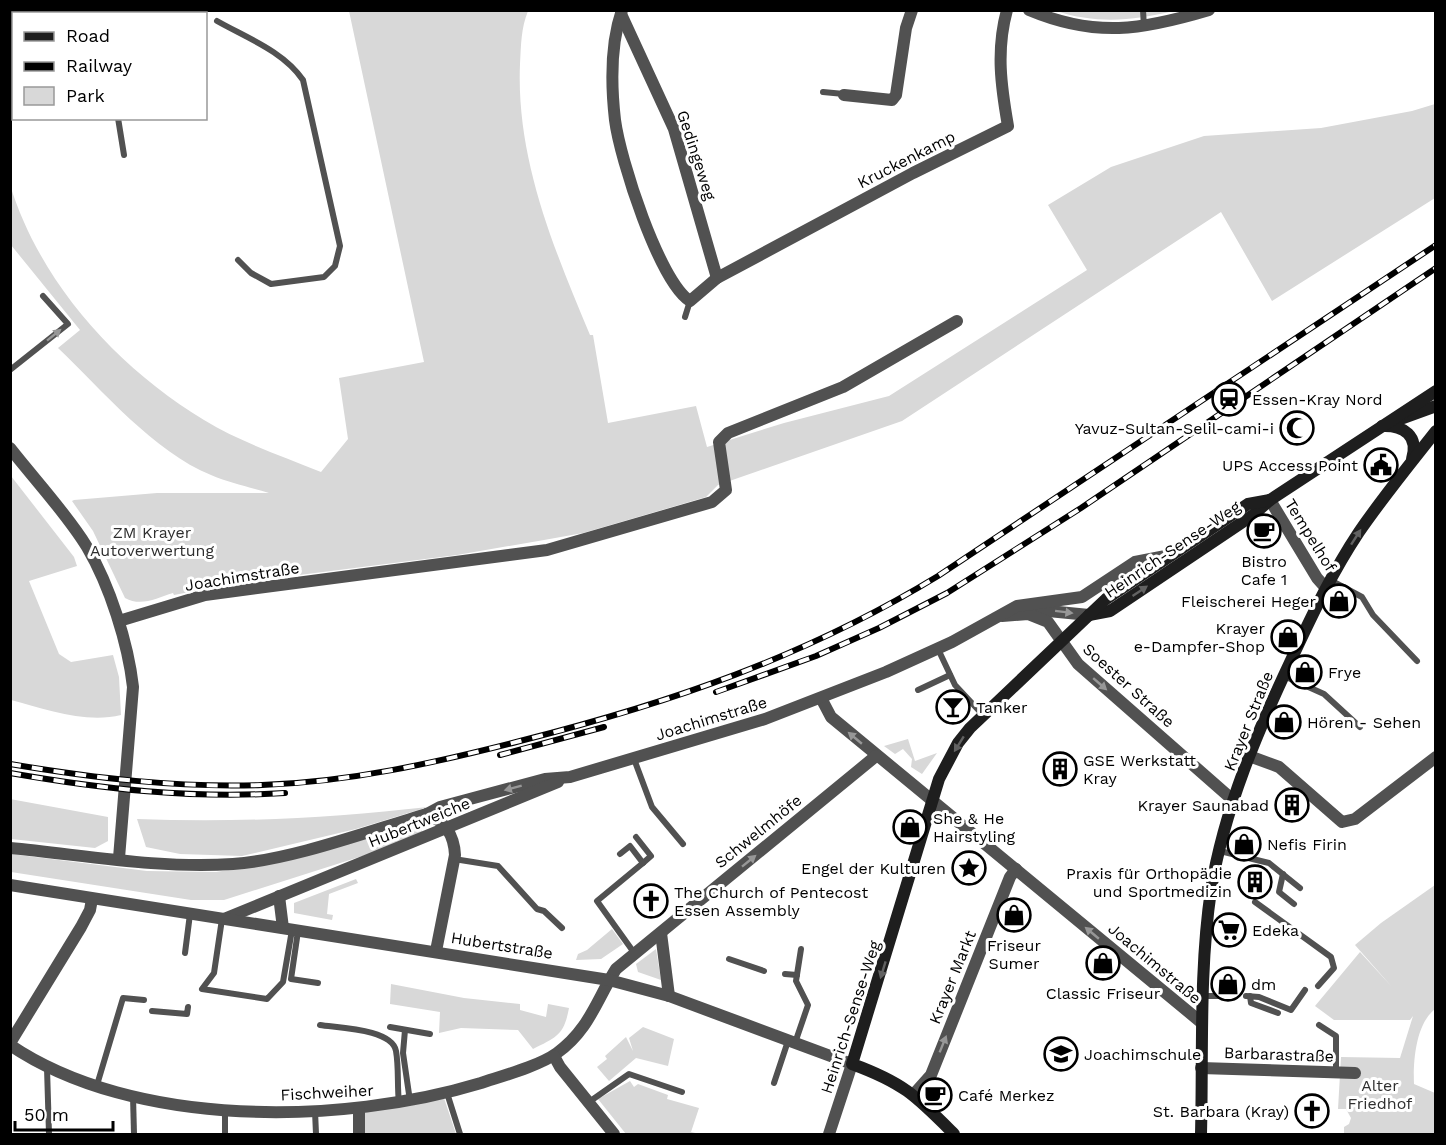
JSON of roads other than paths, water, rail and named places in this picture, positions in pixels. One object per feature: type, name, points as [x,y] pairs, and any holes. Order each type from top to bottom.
[{"type":"main road","name":"Heinrich-Sense-Weg","points":[[1089,615],[1110,611],[1253,515],[1270,500],[1436,391]]},
{"type":"main road","name":"Heinrich-Sense-Weg","points":[[1382,426],[1436,406]]},
{"type":"main road","points":[[1382,426],[1399,427],[1409,433],[1414,446],[1411,463]]},
{"type":"main road","name":"Krayer Straße","points":[[1200,1134],[1202,996],[1211,890],[1234,801],[1249,756],[1283,676],[1328,583],[1359,532],[1436,431]]},
{"type":"main road","name":"Heinrich-Sense-Weg","points":[[852,1064],[939,779],[958,743],[983,715],[1106,599],[1248,504],[1270,500]]},
{"type":"main road","name":"Hubertstraße","points":[[852,1064],[884,1075],[914,1094],[954,1134]]},
{"type":"street","points":[[844,94],[892,100],[896,95],[906,28],[912,10]]},
{"type":"street","name":"Kruckenkamp","points":[[717,279],[913,173],[1008,126],[999,66],[999,47],[1007,10]]},
{"type":"street","points":[[1029,10],[1087,28],[1108,30],[1144,27],[1209,10]]},
{"type":"street","name":"Gedingeweg","points":[[621,12],[674,129],[717,279]]},
{"type":"street","name":"Gedingeweg","points":[[621,12],[615,39],[613,73],[616,123],[647,228],[671,282],[680,295],[690,301]]},
{"type":"street","points":[[690,301],[717,279]]},
{"type":"street","name":"Joachimstraße","points":[[119,621],[205,595],[547,550],[712,502],[726,490],[719,442],[728,433],[843,387],[957,321]]},
{"type":"street","points":[[10,448],[87,548],[119,621],[132,679],[131,724],[119,858]]},
{"type":"street","name":"Tempelhof","points":[[1270,500],[1317,578],[1328,583]]},
{"type":"street","name":"Heinrich-Sense-Weg","points":[[1070,599],[1082,597],[1135,562],[1171,555]]},
{"type":"street","name":"Soester Straße","points":[[821,698],[938,648],[1017,606],[1070,599]]},
{"type":"street","name":"Soester Straße","points":[[998,616],[1039,608],[1089,615]]},
{"type":"street","name":"Soester Straße","points":[[998,616],[1028,614],[1040,617],[1053,627],[1078,664],[1234,801]]},
{"type":"street","name":"Joachimstraße","points":[[10,848],[174,865],[235,864],[290,854],[427,814],[440,807],[545,779],[570,777],[634,759],[756,722],[821,698],[831,717],[876,756],[1202,1023]]},
{"type":"street","name":"Schwelmhöfe","points":[[609,980],[616,969],[876,756]]},
{"type":"street","points":[[1249,756],[1280,767],[1342,822],[1355,819],[1436,757]]},
{"type":"street","name":"Hubertweiche","points":[[223,919],[570,777]]},
{"type":"street","points":[[427,814],[448,828],[455,844],[436,951]]},
{"type":"street","name":"Krayer Markt","points":[[914,1094],[931,1075],[1010,877],[1016,869]]},
{"type":"street","name":"Hubertstraße","points":[[10,885],[609,980],[669,996],[852,1064]]},
{"type":"street","points":[[279,896],[291,929]]},
{"type":"street","points":[[10,1044],[81,927],[92,899]]},
{"type":"street","points":[[661,933],[669,996]]},
{"type":"street","name":"Fischweiher","points":[[10,1044],[47,1068],[133,1096],[174,1104],[225,1110],[359,1109],[405,1103],[447,1093],[554,1056],[570,1043],[595,1013],[609,980]]},
{"type":"street","points":[[554,1056],[614,1134]]},
{"type":"street","name":"Heinrich-Sense-Weg","points":[[830,1134],[852,1064]]},
{"type":"street","name":"Barbarastraße","points":[[1202,1068],[1355,1073]]},
{"type":"street","points":[[359,1109],[359,1134]]},
{"type":"lane","points":[[1143,10],[1144,27]]},
{"type":"lane","points":[[217,21],[273,51],[296,69],[303,80],[340,246],[335,266],[324,277],[270,284],[251,273],[238,260]]},
{"type":"lane","points":[[823,92],[844,94]]},
{"type":"lane","points":[[118,120],[124,155]]},
{"type":"lane","points":[[10,370],[68,324],[42,296]]},
{"type":"lane","points":[[685,317],[690,301]]},
{"type":"lane","points":[[1328,583],[1362,597],[1373,615],[1417,661]]},
{"type":"lane","points":[[938,648],[955,685],[983,715]]},
{"type":"lane","points":[[918,690],[950,675]]},
{"type":"lane","points":[[1283,676],[1324,694],[1360,727]]},
{"type":"lane","points":[[634,759],[652,807],[683,844]]},
{"type":"lane","points":[[635,954],[597,901],[651,856],[636,837]]},
{"type":"lane","points":[[620,854],[630,846],[643,863]]},
{"type":"lane","points":[[1220,851],[1269,863],[1300,888]]},
{"type":"lane","points":[[454,859],[498,866],[537,909],[544,911],[562,928]]},
{"type":"lane","points":[[1283,874],[1279,892],[1294,904]]},
{"type":"lane","points":[[1211,890],[1230,894]]},
{"type":"lane","points":[[1255,902],[1331,957],[1334,968],[1318,986]]},
{"type":"lane","points":[[185,952],[190,914]]},
{"type":"lane","points":[[223,919],[214,973],[200,991],[267,999],[283,982],[291,929]]},
{"type":"lane","points":[[291,929],[291,979],[318,983]]},
{"type":"lane","points":[[774,1083],[808,1005],[796,981],[801,949]]},
{"type":"lane","points":[[729,959],[764,971]]},
{"type":"lane","points":[[785,974],[797,975]]},
{"type":"lane","points":[[1278,1013],[1251,1003],[1248,996],[1259,997],[1291,1010],[1305,990]]},
{"type":"lane","points":[[1202,996],[1223,996]]},
{"type":"lane","points":[[97,1085],[123,998],[144,1000]]},
{"type":"lane","points":[[152,1011],[187,1014],[188,1007]]},
{"type":"lane","points":[[320,1025],[381,1035],[390,1041],[396,1051],[405,1103]]},
{"type":"lane","points":[[1318,1025],[1336,1036],[1336,1072]]},
{"type":"lane","points":[[390,1027],[430,1034]]},
{"type":"lane","points":[[405,1030],[403,1053],[405,1103]]},
{"type":"lane","points":[[47,1068],[49,1134]]},
{"type":"lane","points":[[588,1103],[629,1074],[682,1092]]},
{"type":"lane","points":[[447,1093],[460,1134]]},
{"type":"lane","points":[[133,1096],[134,1134]]},
{"type":"lane","points":[[225,1110],[225,1134]]},
{"type":"lane","points":[[315,1111],[316,1134]]},
{"type":"railway","points":[[10,764],[104,778],[199,785],[262,785],[360,776],[456,757],[576,726],[630,711],[735,675],[838,631],[938,576],[1436,245]]},
{"type":"railway","points":[[716,692],[816,656],[879,628],[947,593],[1081,508],[1436,268]]},
{"type":"railway","points":[[500,755],[604,727]]},
{"type":"railway","points":[[10,773],[79,784],[181,794],[285,793]]},
{"type":"place","name":"Essen-Kray Nord","points":[[1229,399]]},
{"type":"place","name":"Yavuz-Sultan-Selil-cami-i","points":[[1297,428]]},
{"type":"place","name":"UPS Access Point","points":[[1381,465]]},
{"type":"place","name":"Bistro Cafe 1","points":[[1264,531]]},
{"type":"place","name":"Fleischerei Heger","points":[[1339,601]]},
{"type":"place","name":"Krayer e-Dampfer-Shop","points":[[1288,637]]},
{"type":"place","name":"Frye","points":[[1305,672]]},
{"type":"place","name":"Tanker","points":[[953,707]]},
{"type":"place","name":"Hören - Sehen","points":[[1284,722]]},
{"type":"place","name":"GSE Werkstatt Kray","points":[[1060,769]]},
{"type":"place","name":"Krayer Saunabad","points":[[1292,805]]},
{"type":"place","name":"She & He Hairstyling","points":[[910,827]]},
{"type":"place","name":"Nefis Firin","points":[[1244,844]]},
{"type":"place","name":"Engel der Kulturen","points":[[969,868]]},
{"type":"place","name":"Praxis für Orthopädie und Sportmedizin","points":[[1255,882]]},
{"type":"place","name":"The Church of Pentecost Essen Assembly","points":[[651,901]]},
{"type":"place","name":"Friseur Sumer","points":[[1014,915]]},
{"type":"place","name":"Edeka","points":[[1229,930]]},
{"type":"place","name":"Classic Friseur","points":[[1103,963]]},
{"type":"place","name":"dm","points":[[1228,984]]},
{"type":"place","name":"Joachimschule","points":[[1061,1054]]},
{"type":"place","name":"Café Merkez","points":[[935,1095]]},
{"type":"place","name":"St. Barbara (Kray)","points":[[1312,1111]]},
{"type":"park label","name":"ZM Krayer Autoverwertung","points":[[152,541]]},
{"type":"park label","name":"Alter Friedhof","points":[[1380,1094]]}]
